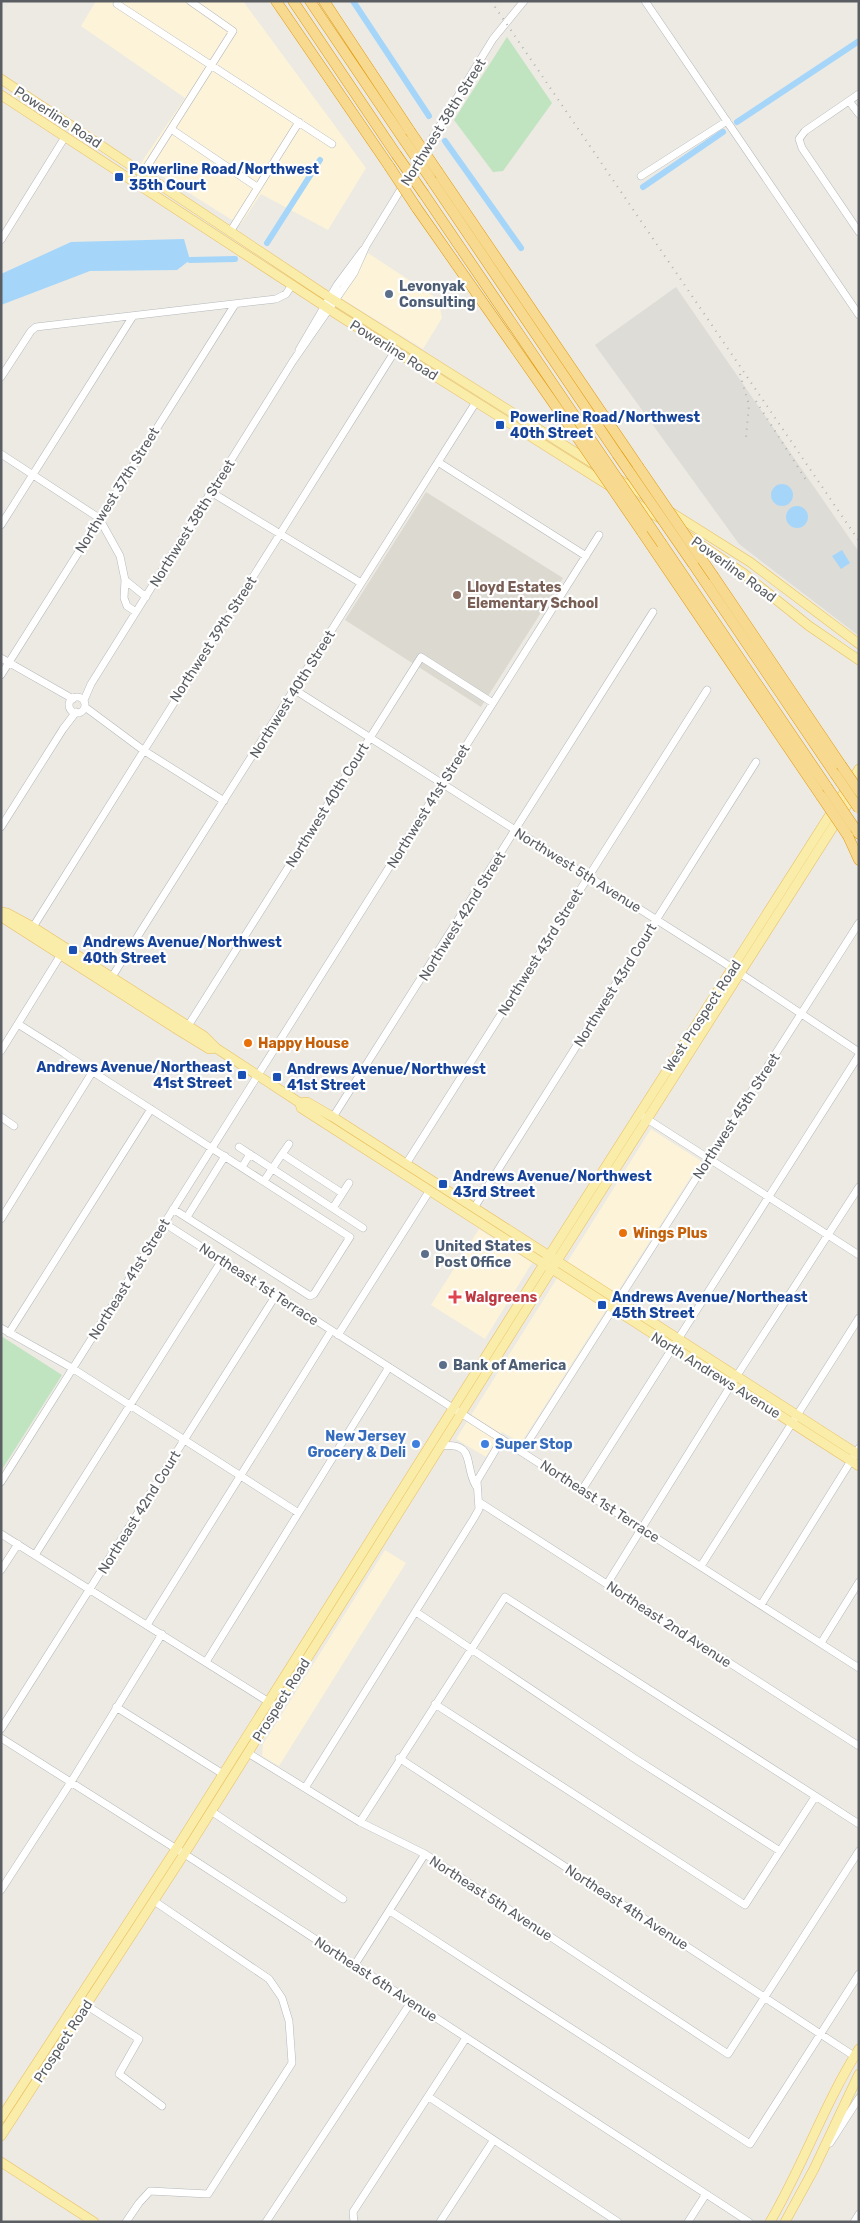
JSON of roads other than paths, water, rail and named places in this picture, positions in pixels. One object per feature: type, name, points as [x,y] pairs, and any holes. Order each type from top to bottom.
[{"type":"highway","points":[[275,1],[642,532],[824,791],[856,831]]},
{"type":"highway","points":[[293,1],[662,544],[824,791],[859,860]]},
{"type":"highway","points":[[310,1],[859,809]]},
{"type":"highway","points":[[324,1],[410,131],[859,791]]},
{"type":"highway","points":[[848,836],[859,853]]},
{"type":"main road","name":"Powerline Road","points":[[1,79],[332,299],[740,555],[859,644]]},
{"type":"main road","points":[[1,86],[17,90]]},
{"type":"main road","name":"Powerline Road","points":[[1,94],[327,308],[706,547],[819,633],[859,660]]},
{"type":"main road","points":[[449,384],[465,389],[471,387]]},
{"type":"main road","points":[[476,402],[486,401],[502,406]]},
{"type":"main road","points":[[706,547],[727,554],[740,555]]},
{"type":"main road","name":"West Prospect Road","points":[[550,1262],[736,971],[859,769]]},
{"type":"main road","name":"West Prospect Road","points":[[736,971],[859,787]]},
{"type":"main road","name":"North Andrews Avenue","points":[[216,1048],[209,1049],[110,982],[32,927],[7,913],[1,914],[3,918],[60,956],[110,982],[204,1036],[216,1048],[300,1104],[301,1108],[430,1190],[550,1262]]},
{"type":"main road","name":"North Andrews Avenue","points":[[300,1104],[307,1102],[332,1117],[474,1208],[616,1306],[857,1457]]},
{"type":"main road","points":[[393,1166],[406,1164]]},
{"type":"main road","name":"Prospect Road","points":[[1,2118],[154,1901],[223,1774],[272,1705],[550,1262]]},
{"type":"main road","name":"Prospect Road","points":[[365,1557],[440,1446],[458,1410]]},
{"type":"main road","name":"Prospect Road","points":[[1,2136],[82,2002],[180,1851],[211,1811],[248,1753],[272,1705]]},
{"type":"main road","points":[[838,2113],[836,2104],[855,2068],[856,2053]]},
{"type":"main road","points":[[770,2222],[786,2195],[835,2089],[856,2053]]},
{"type":"main road","points":[[785,2222],[814,2169],[838,2113],[859,2074]]},
{"type":"main road","points":[[1,2162],[94,2222]]},
{"type":"street","points":[[136,184],[233,31],[190,1]]},
{"type":"street","name":"Northwest 38th Street","points":[[1,827],[293,362],[302,342],[356,269],[366,246],[493,39],[524,1]]},
{"type":"street","points":[[645,1],[859,315]]},
{"type":"street","points":[[117,4],[332,144]]},
{"type":"street","points":[[859,94],[805,131],[799,139],[802,148],[859,232]]},
{"type":"street","points":[[849,100],[859,114]]},
{"type":"street","points":[[641,176],[727,121]]},
{"type":"street","points":[[230,232],[299,122]]},
{"type":"street","points":[[171,129],[257,187]]},
{"type":"street","points":[[1,240],[65,136]]},
{"type":"street","points":[[1,377],[31,331],[36,328],[234,306],[276,299],[286,294],[292,285]]},
{"type":"street","name":"Northwest 37th Street","points":[[1,675],[234,306]]},
{"type":"street","points":[[1,525],[133,316]]},
{"type":"street","name":"Northwest 39th Street","points":[[32,927],[395,351]]},
{"type":"street","name":"Northwest 40th Street","points":[[110,982],[476,402]]},
{"type":"street","points":[[1,454],[99,518],[120,556],[125,580],[124,598],[127,606],[136,612]]},
{"type":"street","points":[[438,462],[586,556]]},
{"type":"street","points":[[212,492],[361,583]]},
{"type":"street","name":"Northwest 41st Street","points":[[257,1076],[599,536]]},
{"type":"street","points":[[125,580],[146,597]]},
{"type":"street","name":"Northwest 42nd Street","points":[[332,1117],[653,612]]},
{"type":"street","name":"Northwest 40th Court","points":[[188,1026],[421,657],[493,703]]},
{"type":"street","points":[[1,658],[224,801]]},
{"type":"street","name":"Northwest 5th Avenue","points":[[295,690],[736,971],[859,1054]]},
{"type":"street","name":"Northwest 43rd Street","points":[[406,1164],[707,690]]},
{"type":"street","name":"Northwest 43rd Court","points":[[474,1208],[756,762]]},
{"type":"street","name":"Northwest 45th Street","points":[[522,1451],[859,923]]},
{"type":"street","points":[[1,1051],[60,956]]},
{"type":"street","points":[[18,1024],[350,1237],[312,1295],[306,1295],[173,1209]]},
{"type":"street","points":[[582,1490],[859,1054]]},
{"type":"street","points":[[1,1219],[93,1072]]},
{"type":"street","name":"Northeast 41st Street","points":[[1,1482],[257,1076]]},
{"type":"street","points":[[9,1333],[151,1108]]},
{"type":"street","points":[[1,1117],[14,1126]]},
{"type":"street","points":[[643,1117],[859,1255]]},
{"type":"street","points":[[264,1181],[289,1144]]},
{"type":"street","points":[[239,1147],[364,1228]]},
{"type":"street","points":[[242,1167],[250,1154]]},
{"type":"street","points":[[282,1154],[342,1193]]},
{"type":"street","points":[[186,1217],[226,1156]]},
{"type":"street","points":[[333,1208],[349,1182]]},
{"type":"street","points":[[607,1584],[733,1381],[859,1187]]},
{"type":"street","points":[[147,1626],[240,1476],[430,1190]]},
{"type":"street","name":"Northeast 1st Terrace","points":[[164,1224],[458,1410],[859,1668]]},
{"type":"street","points":[[35,1555],[222,1260]]},
{"type":"street","name":"Northeast 42nd Court","points":[[1,1729],[276,1295]]},
{"type":"street","points":[[701,1566],[793,1418],[859,1318]]},
{"type":"street","points":[[1,1328],[72,1368],[297,1512]]},
{"type":"street","points":[[206,1662],[297,1512],[389,1367]]},
{"type":"street","points":[[476,1486],[502,1439]]},
{"type":"street","points":[[305,1788],[474,1518],[479,1502],[476,1486],[464,1450],[455,1445],[440,1446]]},
{"type":"street","points":[[761,1605],[857,1457]]},
{"type":"street","name":"Northeast 2nd Avenue","points":[[479,1502],[859,1746]]},
{"type":"street","points":[[1,1534],[272,1705]]},
{"type":"street","points":[[1,1570],[18,1544]]},
{"type":"street","points":[[821,1643],[859,1582]]},
{"type":"street","points":[[360,1822],[399,1758],[505,1597],[859,1824]]},
{"type":"street","points":[[416,1612],[469,1650],[780,1851]]},
{"type":"street","points":[[1,1890],[71,1782],[162,1634]]},
{"type":"street","points":[[436,1704],[745,1905],[815,1797]]},
{"type":"street","points":[[116,1707],[223,1774]]},
{"type":"street","name":"Northeast 6th Avenue","points":[[1,1738],[180,1851],[748,2222]]},
{"type":"street","name":"Northeast 5th Avenue","points":[[248,1753],[360,1822],[425,1854],[728,2054],[764,1996]]},
{"type":"street","name":"Northeast 4th Avenue","points":[[399,1758],[820,2033],[856,2053]]},
{"type":"street","points":[[211,1811],[343,1899]]},
{"type":"street","points":[[764,1996],[859,1851]]},
{"type":"street","points":[[354,1966],[425,1854]]},
{"type":"street","points":[[126,2222],[139,2202],[150,2191],[208,2194],[292,2063],[289,2021],[282,1998],[269,1979],[154,1901]]},
{"type":"street","points":[[390,1911],[750,2144],[859,1974]]},
{"type":"street","points":[[82,2002],[139,2039],[119,2074],[162,2106]]},
{"type":"street","points":[[266,2222],[411,2002]]},
{"type":"street","points":[[354,2221],[353,2212],[466,2038]]},
{"type":"street","points":[[429,2097],[618,2222]]},
{"type":"street","points":[[814,2169],[859,2098]]},
{"type":"street","points":[[440,2222],[493,2140]]},
{"type":"street","points":[[688,2222],[706,2194]]},
{"type":"street","points":[[854,2222],[859,2214]]},
{"type":"water","points":[[184,239],[190,260],[177,270],[90,271],[1,305],[1,274],[71,242]]},
{"type":"water","points":[[782,484],[790,487],[793,495],[790,503],[782,506],[774,503],[771,495],[774,487]]},
{"type":"water","points":[[797,506],[805,509],[808,517],[805,525],[797,528],[789,525],[786,517],[789,509]]},
{"type":"water","points":[[842,550],[850,563],[841,569],[832,556]]},
{"type":"waterway","points":[[353,1],[429,116]]},
{"type":"waterway","points":[[737,122],[859,41]]},
{"type":"waterway","points":[[643,187],[723,132]]},
{"type":"waterway","points":[[445,141],[521,248]]},
{"type":"waterway","points":[[267,243],[320,160]]},
{"type":"waterway","points":[[190,260],[235,259]]},
{"type":"railway","points":[[491,1],[859,541]]},
{"type":"railway","points":[[740,374],[749,405],[746,437]]},
{"type":"railway","points":[[756,401],[806,480]]},
{"type":"place","name":"Powerline Road/Northwest 35th Court","points":[[119,177]]},
{"type":"place","name":"Levonyak Consulting","points":[[389,294]]},
{"type":"place","name":"Powerline Road/Northwest 40th Street","points":[[500,425]]},
{"type":"place","name":"Lloyd Estates Elementary School","points":[[457,595]]},
{"type":"place","name":"Andrews Avenue/Northwest 40th Street","points":[[73,950]]},
{"type":"place","name":"Happy House","points":[[248,1043]]},
{"type":"place","name":"Andrews Avenue/Northeast 41st Street","points":[[242,1075]]},
{"type":"place","name":"Andrews Avenue/Northwest 41st Street","points":[[277,1077]]},
{"type":"place","name":"Andrews Avenue/Northwest 43rd Street","points":[[443,1184]]},
{"type":"place","name":"Wings Plus","points":[[623,1233]]},
{"type":"place","name":"United States Post Office","points":[[425,1254]]},
{"type":"place","name":"Walgreens","points":[[455,1297]]},
{"type":"place","name":"Andrews Avenue/Northeast 45th Street","points":[[602,1305]]},
{"type":"place","name":"Bank of America","points":[[443,1365]]},
{"type":"place","name":"New Jersey Grocery & Deli","points":[[416,1444]]},
{"type":"place","name":"Super Stop","points":[[485,1444]]}]
